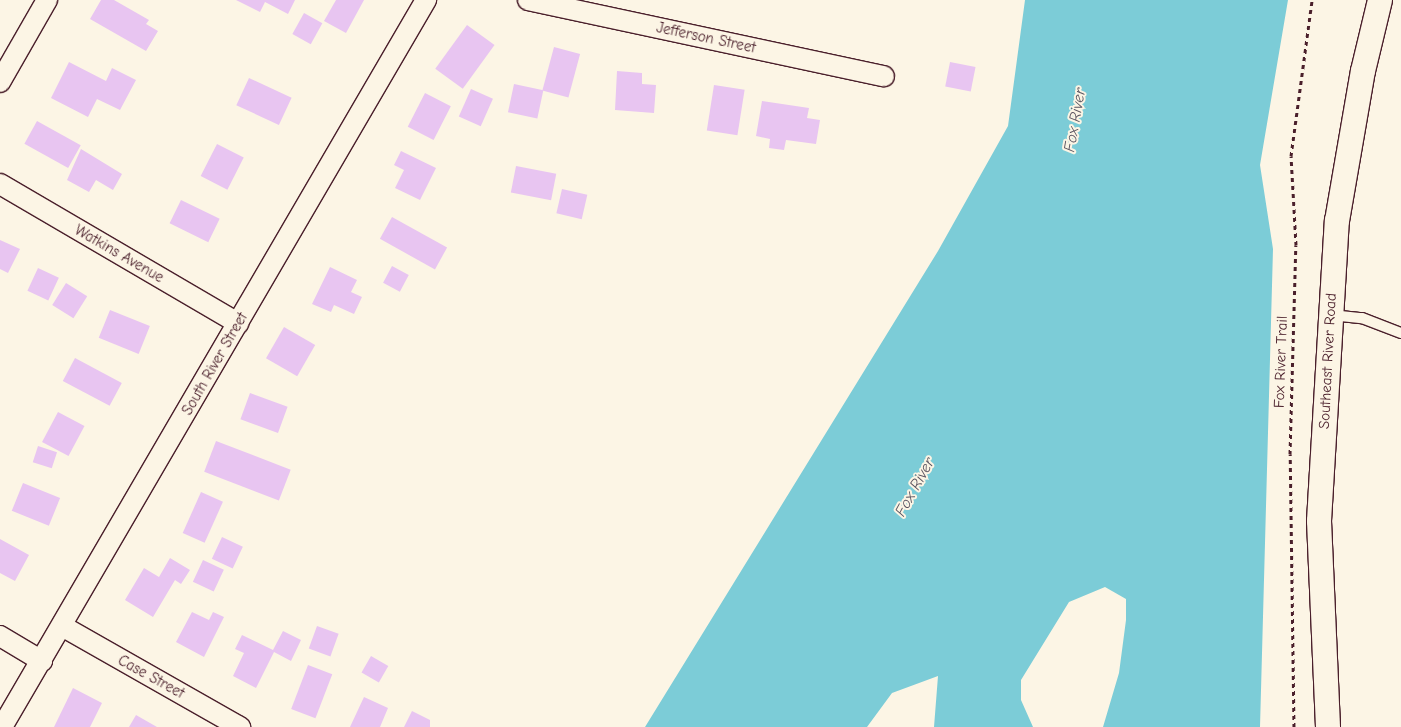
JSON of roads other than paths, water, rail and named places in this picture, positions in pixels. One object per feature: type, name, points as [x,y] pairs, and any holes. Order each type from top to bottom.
[{"type":"street","points":[[0,82],[48,0]]},
{"type":"street","name":"South River Street","points":[[2,727],[426,0]]},
{"type":"street","name":"Jefferson Street","points":[[528,0],[884,76]]},
{"type":"street","name":"Southeast River Road","points":[[1328,727],[1319,521],[1336,221],[1363,71],[1380,0]]},
{"type":"street","name":"Watkins Avenue","points":[[0,184],[238,323]]},
{"type":"street","name":"Case Street","points":[[62,626],[240,727]]},
{"type":"street","points":[[0,636],[42,660]]},
{"type":"lane","points":[[1331,315],[1362,318],[1401,333]]},
{"type":"water","name":"Fox River","points":[[1025,0],[1288,0],[1260,165],[1273,249],[1260,727],[1103,727],[1119,673],[1126,620],[1126,599],[1105,587],[1069,602],[1021,680],[1021,700],[1033,727],[934,727],[938,676],[892,693],[867,727],[645,727],[938,251],[1008,126]]}]
